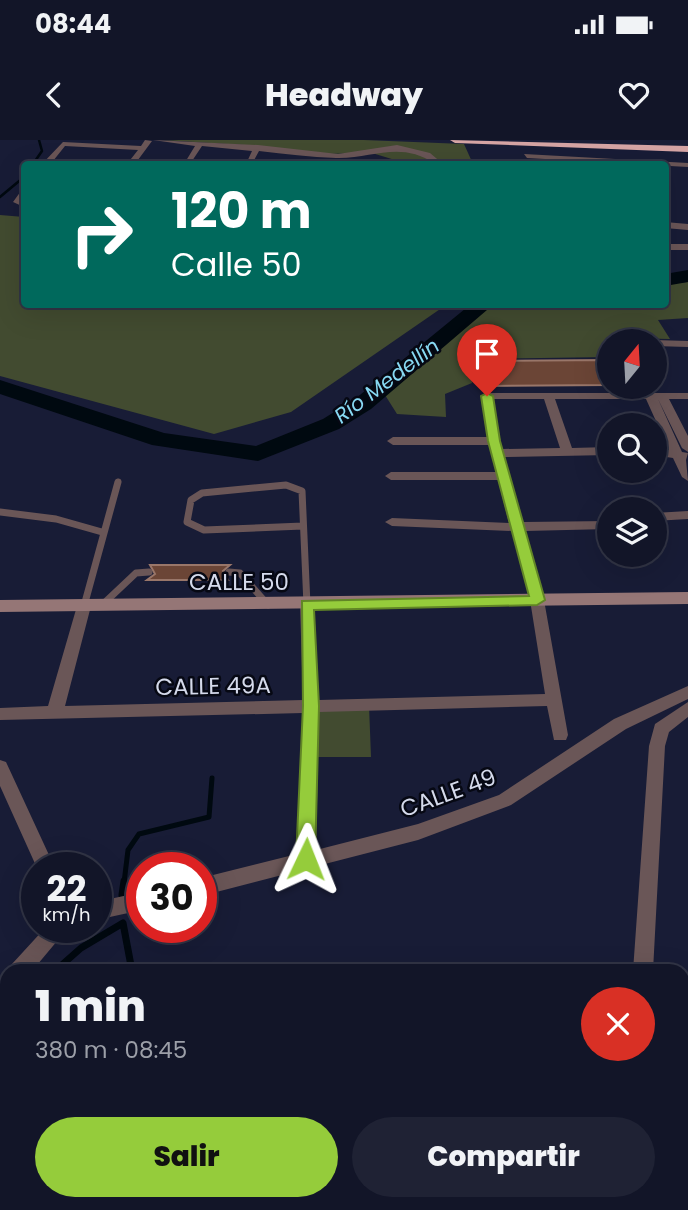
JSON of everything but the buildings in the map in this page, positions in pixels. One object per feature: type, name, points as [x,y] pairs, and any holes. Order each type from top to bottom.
[{"type":"highway","points":[[455,140],[688,149]]},
{"type":"main road","name":"CALLE 50","points":[[0,606],[307,605],[688,598]]},
{"type":"street","points":[[133,161],[149,140]]},
{"type":"street","points":[[157,140],[258,147],[317,161],[371,149],[397,147],[427,155],[435,161]]},
{"type":"street","points":[[527,142],[527,160],[558,161]]},
{"type":"street","points":[[189,161],[200,143]]},
{"type":"street","points":[[49,161],[63,144],[143,148]]},
{"type":"street","points":[[251,161],[258,147]]},
{"type":"street","points":[[669,164],[688,165]]},
{"type":"street","points":[[669,225],[688,227]]},
{"type":"street","points":[[669,247],[688,247]]},
{"type":"street","points":[[667,343],[688,342]]},
{"type":"street","points":[[667,390],[688,389]]},
{"type":"street","points":[[560,735],[537,600],[504,476],[487,396],[597,393]]},
{"type":"street","points":[[667,393],[688,396]]},
{"type":"street","points":[[548,395],[567,452]]},
{"type":"street","points":[[655,399],[683,452],[688,477]]},
{"type":"street","points":[[393,441],[567,452],[597,451]]},
{"type":"street","points":[[390,477],[504,476]]},
{"type":"street","points":[[667,516],[688,516]]},
{"type":"street","points":[[517,524],[597,519]]},
{"type":"street","points":[[393,522],[597,525]]},
{"type":"street","points":[[667,524],[688,523]]},
{"type":"street","points":[[306,859],[311,706],[307,605]]},
{"type":"street","points":[[55,712],[83,606]]},
{"type":"street","name":"CALLE 49","points":[[217,883],[418,832],[505,800],[620,724],[688,692]]},
{"type":"street","name":"CALLE 49A","points":[[0,715],[553,700]]},
{"type":"street","points":[[643,964],[657,746],[661,729],[688,708]]},
{"type":"street","points":[[0,767],[39,852]]},
{"type":"street","points":[[25,964],[44,943]]},
{"type":"lane","points":[[83,606],[118,482]]},
{"type":"lane","points":[[303,526],[204,530],[187,522],[191,500],[202,493],[286,485],[302,491],[307,605]]},
{"type":"lane","points":[[0,512],[56,519],[102,532]]},
{"type":"lane","points":[[101,606],[136,573],[149,572]]},
{"type":"lane","points":[[229,572],[240,573],[268,605]]},
{"type":"green space","points":[[162,140],[364,140],[464,144],[472,161],[398,161],[372,153],[324,154],[259,146]]},
{"type":"green space","points":[[0,215],[21,217],[21,308],[442,308],[291,412],[214,434],[0,376]]},
{"type":"green space","points":[[688,282],[688,318],[658,320],[664,329],[597,329],[597,357],[470,359],[472,383],[445,394],[446,417],[397,414],[385,395],[486,308],[669,308],[669,284]]},
{"type":"green space","points":[[369,705],[371,757],[309,757],[311,706]]},
{"type":"waterway","points":[[35,161],[42,151],[39,140]]},
{"type":"waterway","points":[[0,197],[21,180]]},
{"type":"waterway","name":"Río Medellín","points":[[669,279],[688,276]]},
{"type":"waterway","name":"Río Medellín","points":[[0,387],[160,440],[258,454],[331,424],[363,404],[479,308]]},
{"type":"waterway","points":[[124,883],[128,850],[139,834],[209,817],[212,778]]},
{"type":"waterway","points":[[122,895],[124,881]]},
{"type":"waterway","points":[[63,964],[81,948],[123,923],[131,964]]},
{"type":"route","points":[[306,859],[311,706],[307,605],[537,600],[494,441],[487,396]]}]
